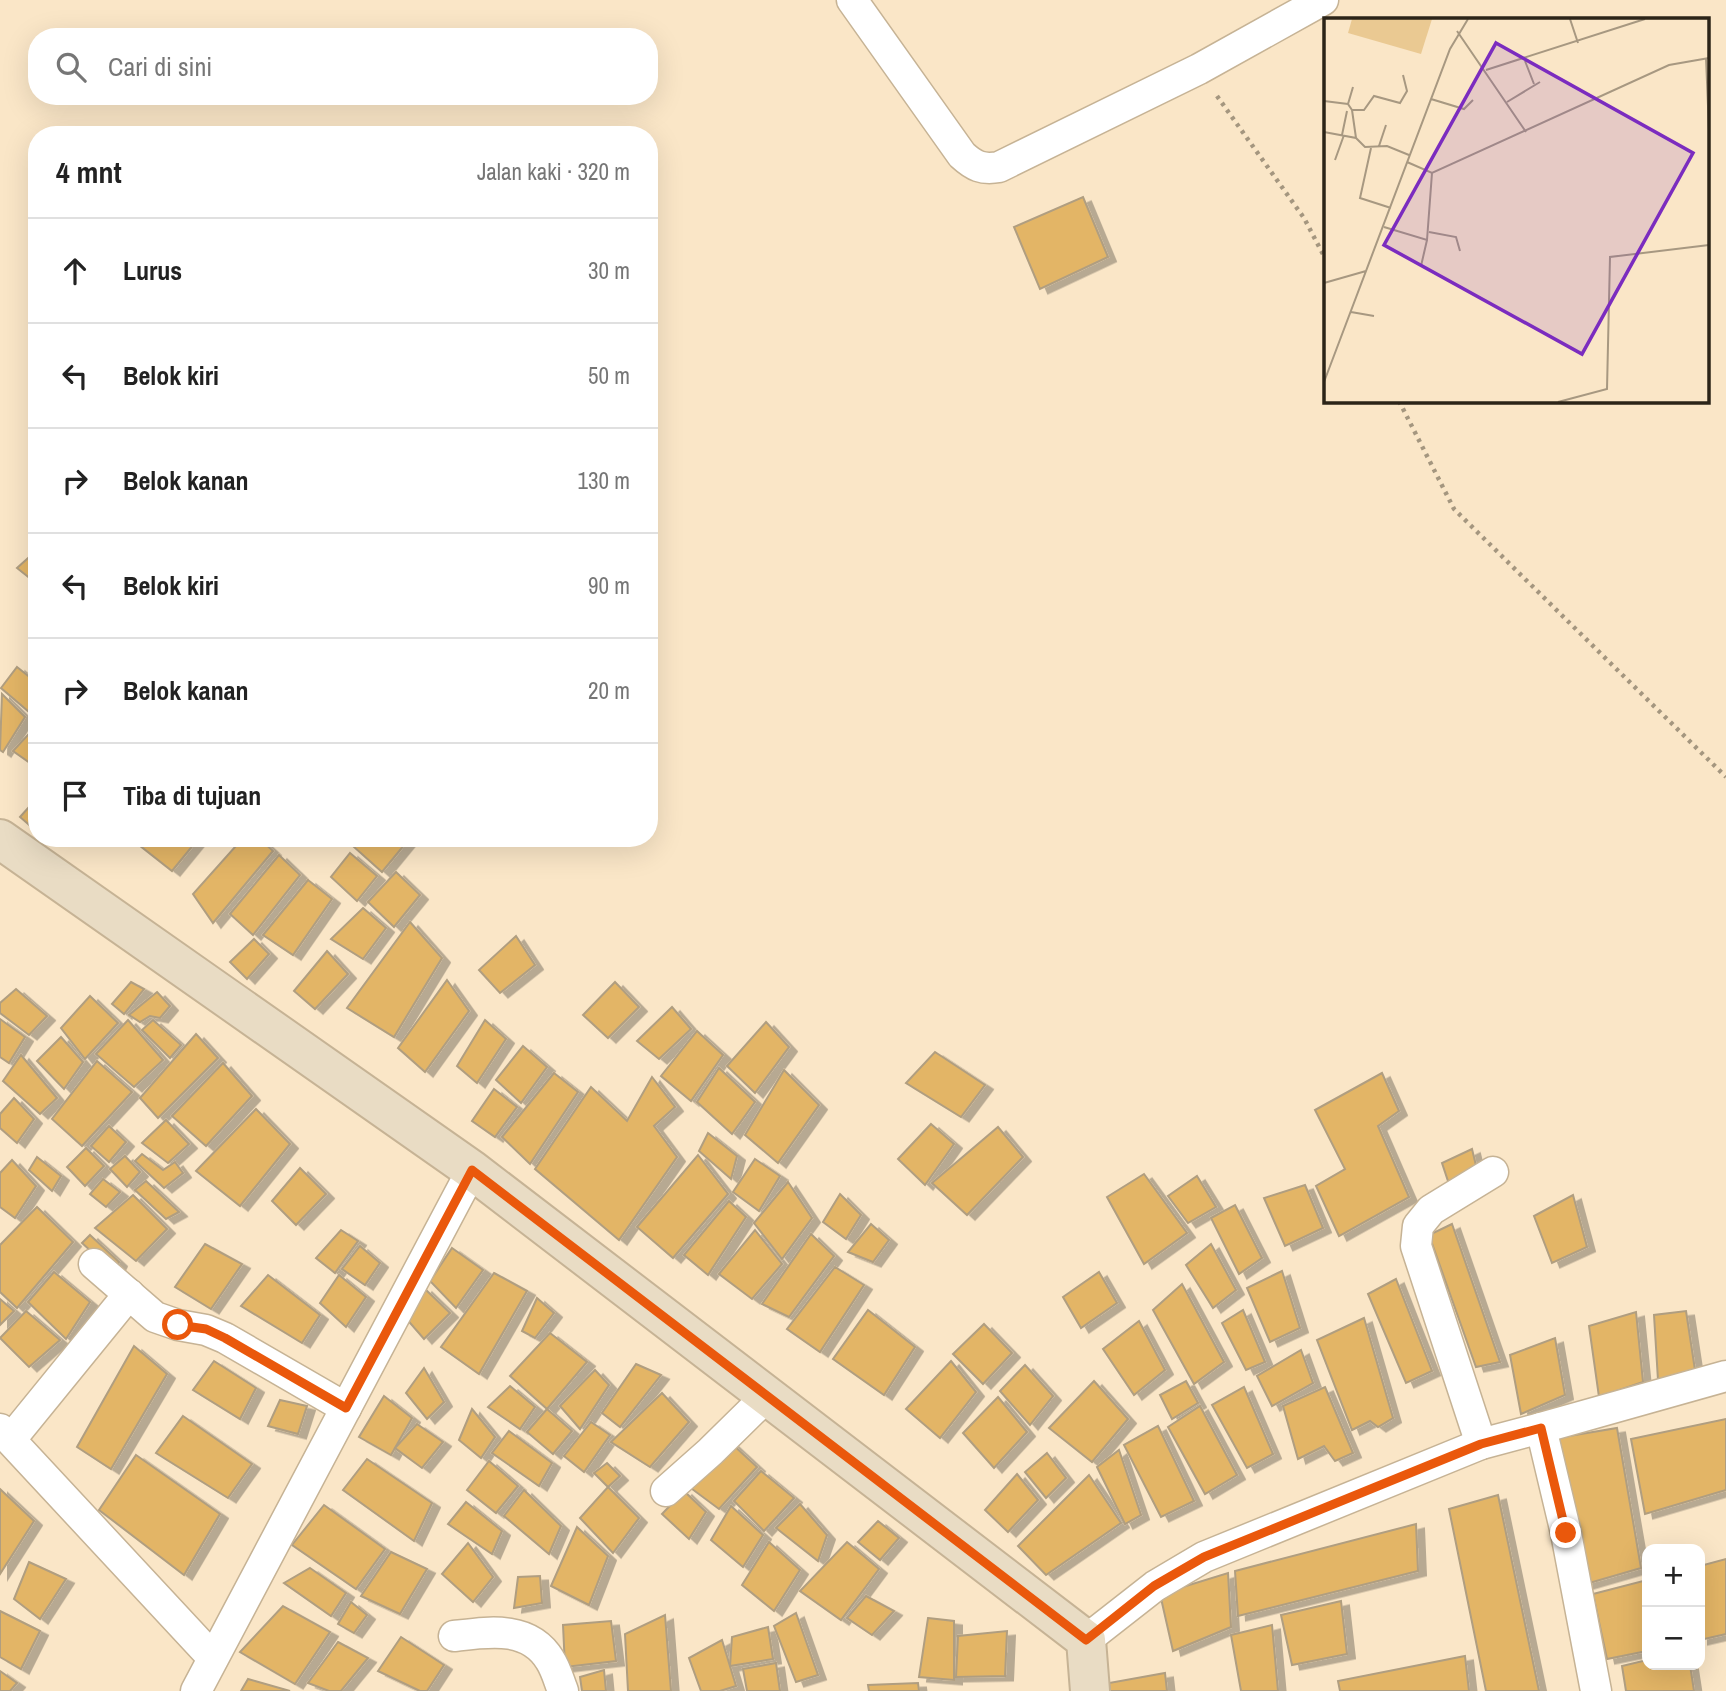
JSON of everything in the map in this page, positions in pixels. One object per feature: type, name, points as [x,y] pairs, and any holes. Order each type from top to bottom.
[{"type":"street","points":[[852,0],[962,155],[973,165],[985,170],[999,167],[1199,69],[1323,0]]},
{"type":"street","points":[[0,839],[472,1170],[1086,1640],[1090,1691]]},
{"type":"street","points":[[196,1691],[472,1170]]},
{"type":"street","points":[[1481,1444],[1416,1246],[1418,1226],[1431,1210],[1493,1172]]},
{"type":"street","points":[[94,1264],[155,1317],[178,1325],[206,1329],[225,1338],[346,1408]]},
{"type":"street","points":[[129,1294],[6,1434],[213,1658]]},
{"type":"street","points":[[1086,1640],[1154,1586],[1204,1557],[1481,1444],[1726,1376]]},
{"type":"street","points":[[666,1491],[767,1396]]},
{"type":"street","points":[[1541,1428],[1566,1533],[1596,1691]]},
{"type":"street","points":[[454,1636],[491,1631],[527,1637],[550,1658],[563,1691]]},
{"type":"path","points":[[1199,69],[1304,218],[1324,256]]},
{"type":"path","points":[[1400,402],[1454,509],[1726,777]]},
{"type":"building","points":[[1083,197],[1108,257],[1040,289],[1014,227]]},
{"type":"building","points":[[28,558],[28,577],[17,568]]},
{"type":"building","points":[[17,667],[28,676],[28,711],[1,688]]},
{"type":"building","points":[[2,694],[25,717],[3,752],[0,750]]},
{"type":"building","points":[[28,735],[28,762],[13,751]]},
{"type":"building","points":[[28,808],[28,824],[20,817]]},
{"type":"building","points":[[142,847],[192,847],[172,871]]},
{"type":"building","points":[[235,847],[269,847],[273,851],[213,923],[193,894]]},
{"type":"building","points":[[354,847],[403,847],[382,872]]},
{"type":"building","points":[[350,853],[377,876],[357,901],[331,877]]},
{"type":"building","points":[[279,855],[300,875],[253,935],[230,914]]},
{"type":"building","points":[[396,872],[420,895],[394,927],[368,902]]},
{"type":"building","points":[[308,880],[332,899],[293,955],[263,935]]},
{"type":"building","points":[[363,908],[386,928],[363,959],[331,939]]},
{"type":"building","points":[[410,922],[442,958],[394,1037],[347,1008]]},
{"type":"building","points":[[516,936],[535,965],[500,993],[479,970]]},
{"type":"building","points":[[254,939],[269,954],[247,979],[230,962]]},
{"type":"building","points":[[327,951],[348,974],[315,1009],[294,991]]},
{"type":"building","points":[[447,980],[469,1011],[425,1072],[398,1048]]},
{"type":"building","points":[[131,982],[144,989],[124,1014],[112,1004]]},
{"type":"building","points":[[615,982],[639,1007],[608,1038],[583,1015]]},
{"type":"building","points":[[16,989],[47,1016],[29,1035],[0,1013],[0,1003]]},
{"type":"building","points":[[157,992],[170,1006],[160,1018],[150,1016],[140,1022],[129,1015]]},
{"type":"building","points":[[90,996],[118,1023],[85,1059],[61,1028]]},
{"type":"building","points":[[672,1007],[691,1029],[659,1059],[637,1041]]},
{"type":"building","points":[[0,1019],[25,1037],[9,1063],[0,1057]]},
{"type":"building","points":[[128,1020],[163,1060],[134,1087],[96,1054]]},
{"type":"building","points":[[153,1020],[181,1045],[170,1058],[142,1030]]},
{"type":"building","points":[[485,1020],[506,1039],[477,1083],[457,1066]]},
{"type":"building","points":[[766,1022],[789,1047],[755,1093],[727,1066]]},
{"type":"building","points":[[697,1031],[723,1055],[691,1101],[661,1076]]},
{"type":"building","points":[[196,1034],[218,1058],[158,1118],[140,1098]]},
{"type":"building","points":[[61,1037],[83,1062],[64,1089],[37,1061]]},
{"type":"building","points":[[523,1046],[547,1067],[521,1103],[496,1080]]},
{"type":"building","points":[[935,1052],[985,1085],[961,1117],[906,1083]]},
{"type":"building","points":[[21,1055],[57,1098],[40,1114],[3,1081]]},
{"type":"building","points":[[97,1061],[132,1092],[82,1146],[52,1119]]},
{"type":"building","points":[[223,1063],[252,1096],[206,1146],[172,1116]]},
{"type":"building","points":[[719,1068],[755,1102],[732,1134],[697,1102]]},
{"type":"building","points":[[784,1070],[819,1105],[778,1163],[745,1135]]},
{"type":"building","points":[[554,1073],[578,1092],[530,1164],[502,1137]]},
{"type":"building","points":[[1382,1073],[1399,1111],[1378,1126],[1409,1197],[1339,1236],[1316,1186],[1345,1169],[1315,1110]]},
{"type":"building","points":[[652,1077],[675,1107],[654,1126],[677,1157],[619,1240],[535,1169],[591,1087],[627,1121]]},
{"type":"building","points":[[494,1089],[517,1107],[495,1137],[472,1121]]},
{"type":"building","points":[[14,1098],[34,1119],[17,1143],[0,1128],[0,1114]]},
{"type":"building","points":[[256,1109],[290,1144],[240,1206],[196,1171]]},
{"type":"building","points":[[166,1120],[189,1144],[168,1163],[142,1143]]},
{"type":"building","points":[[931,1124],[954,1144],[925,1185],[898,1159]]},
{"type":"building","points":[[109,1126],[126,1142],[109,1162],[91,1146]]},
{"type":"building","points":[[998,1127],[1023,1157],[967,1215],[932,1183]]},
{"type":"building","points":[[708,1133],[737,1156],[731,1179],[699,1151]]},
{"type":"building","points":[[86,1148],[104,1166],[85,1186],[67,1167]]},
{"type":"building","points":[[1472,1149],[1478,1174],[1450,1187],[1442,1163]]},
{"type":"building","points":[[142,1154],[163,1170],[175,1162],[183,1173],[164,1188],[135,1161]]},
{"type":"building","points":[[698,1155],[728,1194],[673,1258],[637,1227]]},
{"type":"building","points":[[125,1156],[140,1172],[127,1187],[110,1169]]},
{"type":"building","points":[[37,1157],[61,1176],[52,1191],[29,1170]]},
{"type":"building","points":[[755,1159],[780,1176],[759,1211],[733,1192]]},
{"type":"building","points":[[12,1160],[36,1186],[15,1218],[0,1207],[0,1173]]},
{"type":"building","points":[[300,1168],[326,1194],[296,1225],[272,1201]]},
{"type":"building","points":[[1144,1174],[1187,1233],[1144,1264],[1107,1197]]},
{"type":"building","points":[[1197,1176],[1216,1207],[1188,1223],[1168,1196]]},
{"type":"building","points":[[103,1179],[120,1192],[106,1207],[90,1194]]},
{"type":"building","points":[[146,1181],[179,1212],[166,1219],[135,1190]]},
{"type":"building","points":[[788,1182],[812,1218],[782,1259],[754,1223]]},
{"type":"building","points":[[1305,1185],[1323,1228],[1285,1246],[1264,1198]]},
{"type":"building","points":[[840,1194],[861,1215],[846,1239],[823,1222]]},
{"type":"building","points":[[133,1195],[167,1229],[136,1261],[95,1228]]},
{"type":"building","points":[[1573,1195],[1587,1247],[1552,1263],[1534,1216]]},
{"type":"building","points":[[729,1201],[746,1217],[708,1275],[684,1255]]},
{"type":"building","points":[[1235,1205],[1262,1258],[1239,1274],[1211,1218]]},
{"type":"building","points":[[37,1207],[73,1242],[17,1308],[0,1292],[0,1245]]},
{"type":"building","points":[[871,1224],[889,1240],[873,1262],[848,1252]]},
{"type":"building","points":[[1452,1224],[1500,1362],[1476,1367],[1429,1235]]},
{"type":"building","points":[[341,1230],[358,1241],[335,1273],[316,1258]]},
{"type":"building","points":[[755,1230],[782,1264],[752,1299],[719,1274]]},
{"type":"building","points":[[811,1234],[834,1256],[789,1317],[762,1304]]},
{"type":"building","points":[[90,1235],[119,1262],[114,1272],[82,1243]]},
{"type":"building","points":[[205,1244],[242,1264],[211,1309],[175,1287]]},
{"type":"building","points":[[1211,1244],[1236,1290],[1213,1308],[1186,1265]]},
{"type":"building","points":[[360,1246],[380,1263],[365,1285],[342,1269]]},
{"type":"building","points":[[452,1248],[483,1270],[456,1308],[430,1281]]},
{"type":"building","points":[[835,1267],[864,1285],[820,1352],[787,1329]]},
{"type":"building","points":[[1282,1271],[1300,1328],[1270,1342],[1247,1288]]},
{"type":"building","points":[[54,1272],[90,1302],[66,1339],[28,1302]]},
{"type":"building","points":[[1099,1272],[1117,1303],[1081,1328],[1063,1297]]},
{"type":"building","points":[[494,1273],[527,1291],[479,1374],[441,1347]]},
{"type":"building","points":[[268,1275],[320,1315],[302,1343],[241,1306]]},
{"type":"building","points":[[339,1275],[366,1297],[346,1327],[320,1303]]},
{"type":"building","points":[[1396,1279],[1432,1371],[1406,1383],[1368,1294]]},
{"type":"building","points":[[1182,1284],[1224,1362],[1194,1384],[1153,1310]]},
{"type":"building","points":[[424,1288],[450,1313],[424,1339],[404,1316]]},
{"type":"building","points":[[537,1298],[554,1313],[535,1338],[522,1331]]},
{"type":"building","points":[[0,1299],[14,1311],[0,1325]]},
{"type":"building","points":[[868,1310],[915,1347],[884,1395],[833,1359]]},
{"type":"building","points":[[1243,1310],[1265,1362],[1246,1370],[1222,1323]]},
{"type":"building","points":[[26,1311],[60,1340],[29,1367],[0,1338]]},
{"type":"building","points":[[1686,1311],[1695,1370],[1658,1380],[1654,1315]]},
{"type":"building","points":[[1636,1312],[1643,1382],[1599,1397],[1589,1326]]},
{"type":"building","points":[[1364,1318],[1393,1418],[1378,1427],[1370,1421],[1352,1430],[1317,1340]]},
{"type":"building","points":[[1139,1321],[1165,1370],[1134,1395],[1103,1349]]},
{"type":"building","points":[[984,1324],[1012,1353],[983,1384],[953,1354]]},
{"type":"building","points":[[550,1333],[587,1362],[547,1409],[510,1376]]},
{"type":"building","points":[[1555,1338],[1565,1395],[1521,1414],[1510,1355]]},
{"type":"building","points":[[134,1346],[167,1374],[111,1469],[77,1447]]},
{"type":"building","points":[[1301,1350],[1313,1383],[1272,1406],[1257,1376]]},
{"type":"building","points":[[214,1361],[256,1388],[240,1419],[193,1390]]},
{"type":"building","points":[[951,1361],[976,1392],[940,1438],[906,1409]]},
{"type":"building","points":[[636,1364],[661,1375],[620,1427],[602,1413]]},
{"type":"building","points":[[1025,1365],[1053,1396],[1030,1425],[1000,1391]]},
{"type":"building","points":[[424,1368],[444,1402],[427,1419],[406,1393]]},
{"type":"building","points":[[595,1370],[609,1385],[580,1429],[560,1406]]},
{"type":"building","points":[[1094,1381],[1128,1419],[1092,1462],[1049,1428]]},
{"type":"building","points":[[1186,1381],[1198,1403],[1172,1419],[1160,1395]]},
{"type":"building","points":[[510,1386],[535,1407],[520,1429],[488,1407]]},
{"type":"building","points":[[1244,1387],[1273,1454],[1247,1468],[1212,1405]]},
{"type":"building","points":[[1325,1387],[1353,1453],[1335,1461],[1324,1446],[1298,1459],[1283,1406]]},
{"type":"building","points":[[662,1393],[689,1422],[650,1467],[611,1442]]},
{"type":"building","points":[[384,1396],[412,1418],[391,1455],[359,1437]]},
{"type":"building","points":[[998,1397],[1027,1432],[994,1468],[963,1433]]},
{"type":"building","points":[[280,1400],[307,1406],[298,1434],[268,1426]]},
{"type":"building","points":[[1200,1406],[1237,1475],[1205,1494],[1168,1427]]},
{"type":"building","points":[[472,1409],[495,1437],[481,1458],[459,1440]]},
{"type":"building","points":[[547,1409],[572,1431],[553,1454],[527,1432]]},
{"type":"building","points":[[183,1416],[252,1464],[228,1498],[156,1453]]},
{"type":"building","points":[[1726,1419],[1726,1490],[1645,1514],[1631,1439]]},
{"type":"building","points":[[591,1422],[610,1435],[584,1472],[564,1456]]},
{"type":"building","points":[[417,1424],[443,1442],[422,1468],[395,1448]]},
{"type":"building","points":[[1158,1426],[1194,1501],[1161,1517],[1124,1445]]},
{"type":"building","points":[[1617,1428],[1641,1568],[1586,1584],[1557,1438]]},
{"type":"building","points":[[509,1431],[552,1463],[539,1486],[492,1453]]},
{"type":"building","points":[[731,1443],[757,1467],[719,1509],[688,1486]]},
{"type":"building","points":[[1119,1450],[1141,1515],[1125,1524],[1097,1467]]},
{"type":"building","points":[[1047,1453],[1066,1478],[1046,1498],[1025,1472]]},
{"type":"building","points":[[136,1455],[220,1514],[184,1575],[99,1510]]},
{"type":"building","points":[[367,1459],[432,1503],[414,1541],[343,1490]]},
{"type":"building","points":[[489,1461],[518,1486],[496,1513],[467,1490]]},
{"type":"building","points":[[607,1463],[620,1476],[608,1487],[594,1473]]},
{"type":"building","points":[[761,1471],[794,1498],[764,1531],[734,1501]]},
{"type":"building","points":[[1017,1474],[1038,1500],[1008,1532],[985,1510]]},
{"type":"building","points":[[1089,1475],[1121,1523],[1046,1575],[1018,1546]]},
{"type":"building","points":[[608,1487],[639,1518],[613,1553],[580,1518]]},
{"type":"building","points":[[0,1489],[34,1521],[0,1574]]},
{"type":"building","points":[[524,1490],[561,1526],[549,1554],[504,1516]]},
{"type":"building","points":[[684,1491],[706,1512],[689,1539],[662,1514]]},
{"type":"building","points":[[1498,1495],[1539,1691],[1486,1691],[1449,1509]]},
{"type":"building","points":[[466,1502],[502,1531],[492,1554],[448,1524]]},
{"type":"building","points":[[800,1504],[827,1535],[818,1561],[776,1528]]},
{"type":"building","points":[[324,1505],[385,1549],[356,1589],[292,1545]]},
{"type":"building","points":[[731,1506],[763,1535],[743,1567],[711,1540]]},
{"type":"building","points":[[878,1521],[899,1538],[880,1560],[858,1542]]},
{"type":"building","points":[[1416,1524],[1418,1571],[1238,1616],[1235,1571]]},
{"type":"building","points":[[577,1527],[608,1556],[589,1605],[551,1586]]},
{"type":"building","points":[[769,1542],[800,1570],[774,1611],[742,1585]]},
{"type":"building","points":[[847,1542],[879,1569],[841,1620],[800,1591]]},
{"type":"building","points":[[468,1543],[493,1577],[473,1602],[442,1574]]},
{"type":"building","points":[[391,1552],[427,1569],[400,1614],[361,1596]]},
{"type":"building","points":[[1726,1559],[1726,1634],[1705,1639],[1705,1607],[1705,1565]]},
{"type":"building","points":[[29,1562],[66,1579],[40,1619],[14,1599]]},
{"type":"building","points":[[310,1568],[346,1593],[331,1616],[284,1583]]},
{"type":"building","points":[[1228,1573],[1231,1627],[1173,1651],[1160,1594]]},
{"type":"building","points":[[540,1576],[542,1603],[514,1608],[518,1577]]},
{"type":"building","points":[[1642,1581],[1642,1652],[1607,1659],[1593,1594]]},
{"type":"building","points":[[866,1596],[894,1611],[872,1635],[847,1618]]},
{"type":"building","points":[[1341,1601],[1347,1654],[1292,1665],[1281,1615]]},
{"type":"building","points":[[351,1602],[367,1615],[354,1633],[338,1624]]},
{"type":"building","points":[[283,1606],[330,1632],[295,1684],[240,1652]]},
{"type":"building","points":[[0,1611],[40,1631],[21,1669],[0,1657]]},
{"type":"building","points":[[796,1613],[818,1675],[796,1682],[774,1626]]},
{"type":"building","points":[[665,1615],[671,1691],[628,1691],[625,1634]]},
{"type":"building","points":[[928,1618],[954,1621],[954,1680],[919,1677]]},
{"type":"building","points":[[611,1621],[616,1661],[565,1667],[563,1625]]},
{"type":"building","points":[[1272,1625],[1278,1691],[1241,1691],[1231,1635]]},
{"type":"building","points":[[768,1627],[773,1659],[730,1666],[732,1637]]},
{"type":"building","points":[[1007,1631],[1005,1676],[956,1677],[958,1636]]},
{"type":"building","points":[[401,1637],[444,1665],[427,1691],[420,1691],[378,1671]]},
{"type":"building","points":[[722,1640],[736,1686],[720,1691],[701,1691],[689,1658]]},
{"type":"building","points":[[338,1642],[368,1658],[341,1691],[329,1691],[308,1683]]},
{"type":"building","points":[[1465,1656],[1469,1691],[1340,1691],[1338,1681]]},
{"type":"building","points":[[1642,1661],[1642,1670],[1691,1670],[1694,1691],[1626,1691],[1622,1666]]},
{"type":"building","points":[[776,1663],[780,1691],[747,1691],[743,1669]]},
{"type":"building","points":[[604,1670],[606,1691],[582,1691],[580,1677]]},
{"type":"building","points":[[0,1671],[17,1683],[10,1691],[0,1691]]},
{"type":"building","points":[[1165,1673],[1167,1691],[1110,1691],[1109,1683]]},
{"type":"building","points":[[248,1679],[290,1691],[241,1691]]},
{"type":"building","points":[[918,1683],[919,1691],[869,1691],[868,1685]]},
{"type":"route","points":[[178,1325],[206,1329],[225,1338],[346,1408],[472,1170],[1086,1640],[1154,1586],[1204,1557],[1481,1444],[1541,1428],[1566,1533]]}]
